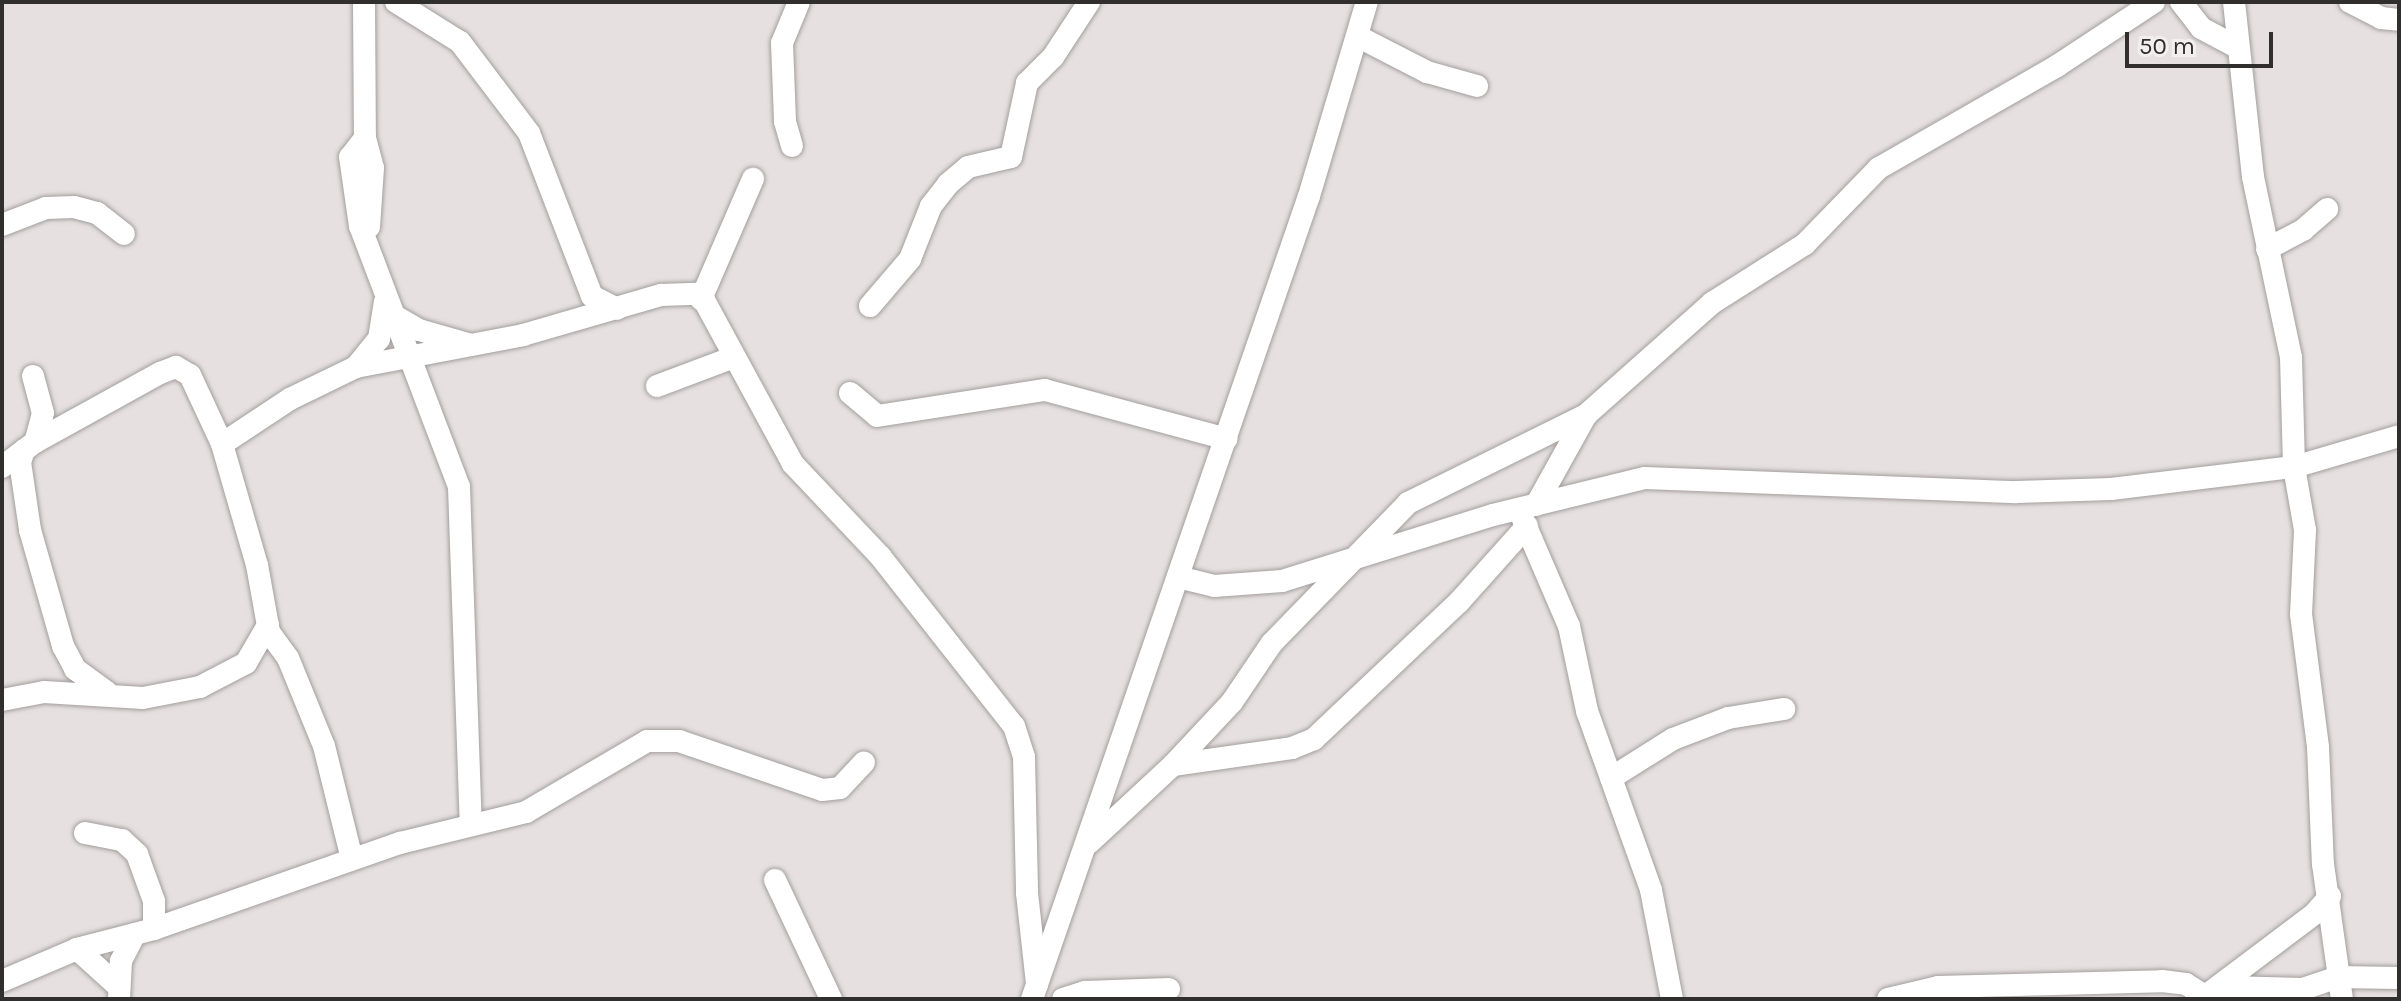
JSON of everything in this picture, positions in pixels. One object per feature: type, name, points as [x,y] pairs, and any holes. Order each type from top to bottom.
[{"type":"street","points":[[364,2],[365,138],[373,168],[369,223],[406,359],[426,396],[441,449],[459,487],[471,825]]},
{"type":"street","points":[[396,2],[460,42],[529,133],[592,296],[617,309]]},
{"type":"street","points":[[792,146],[785,121],[782,43],[799,2]]},
{"type":"street","points":[[870,306],[910,259],[931,206],[948,184],[968,167],[1011,157],[1027,83],[1053,57],[1089,2]]},
{"type":"street","points":[[1035,992],[1309,196],[1367,2]]},
{"type":"street","points":[[1085,847],[1173,765],[1232,702],[1272,643],[1420,492],[1586,415],[1712,303],[1805,244],[1879,168],[2057,66],[2154,2]]},
{"type":"street","points":[[2181,2],[2201,28],[2236,47]]},
{"type":"street","points":[[2234,2],[2236,47],[2267,249],[2291,358],[2294,467],[2305,530],[2301,614],[2339,988]]},
{"type":"street","points":[[2350,2],[2381,18],[2399,20]]},
{"type":"street","points":[[1357,36],[1427,72],[1477,86]]},
{"type":"street","points":[[701,299],[753,179]]},
{"type":"street","points":[[2,225],[46,208],[74,207],[97,213],[124,234]]},
{"type":"street","points":[[2267,249],[2303,230],[2327,209]]},
{"type":"street","points":[[356,367],[379,339],[387,286]]},
{"type":"street","points":[[222,444],[290,399],[356,367],[406,359],[672,294],[701,299]]},
{"type":"street","points":[[701,299],[793,464],[880,556],[1014,726],[1024,757],[1027,893],[1035,992]]},
{"type":"street","points":[[393,315],[419,330],[469,344]]},
{"type":"street","points":[[657,386],[734,357]]},
{"type":"street","points":[[2,467],[30,446],[176,367],[190,375],[222,444],[257,565],[268,625],[285,654],[324,746],[352,859]]},
{"type":"street","points":[[33,376],[43,413],[20,462],[30,530],[63,646],[75,669],[107,692]]},
{"type":"street","points":[[850,393],[877,416],[1045,390],[1226,439]]},
{"type":"street","points":[[1173,765],[1306,744],[1459,602],[1527,513],[1586,415]]},
{"type":"street","points":[[1178,577],[1214,586],[1247,587],[1527,513],[1645,478],[2017,492],[2158,486],[2294,467],[2399,436]]},
{"type":"street","points":[[1527,513],[1569,626],[1584,699],[1651,890],[1672,999]]},
{"type":"street","points":[[246,663],[268,625]]},
{"type":"street","points":[[2,700],[44,692],[107,692],[143,698],[200,687],[246,663],[285,654]]},
{"type":"street","points":[[1611,778],[1673,739],[1728,718],[1784,709]]},
{"type":"street","points":[[2,981],[77,949],[144,932],[352,859],[526,812],[660,738],[822,790],[840,788],[864,762]]},
{"type":"street","points":[[85,833],[122,840],[137,854],[154,901],[144,932],[121,961],[119,993]]},
{"type":"street","points":[[775,880],[831,999]]},
{"type":"street","points":[[2209,997],[2314,914],[2330,896]]},
{"type":"street","points":[[77,949],[119,993]]},
{"type":"street","points":[[1888,999],[1949,987],[2162,981],[2209,997],[2226,987],[2339,988],[2399,978]]},
{"type":"street","points":[[1063,999],[1085,992],[1169,989]]}]
